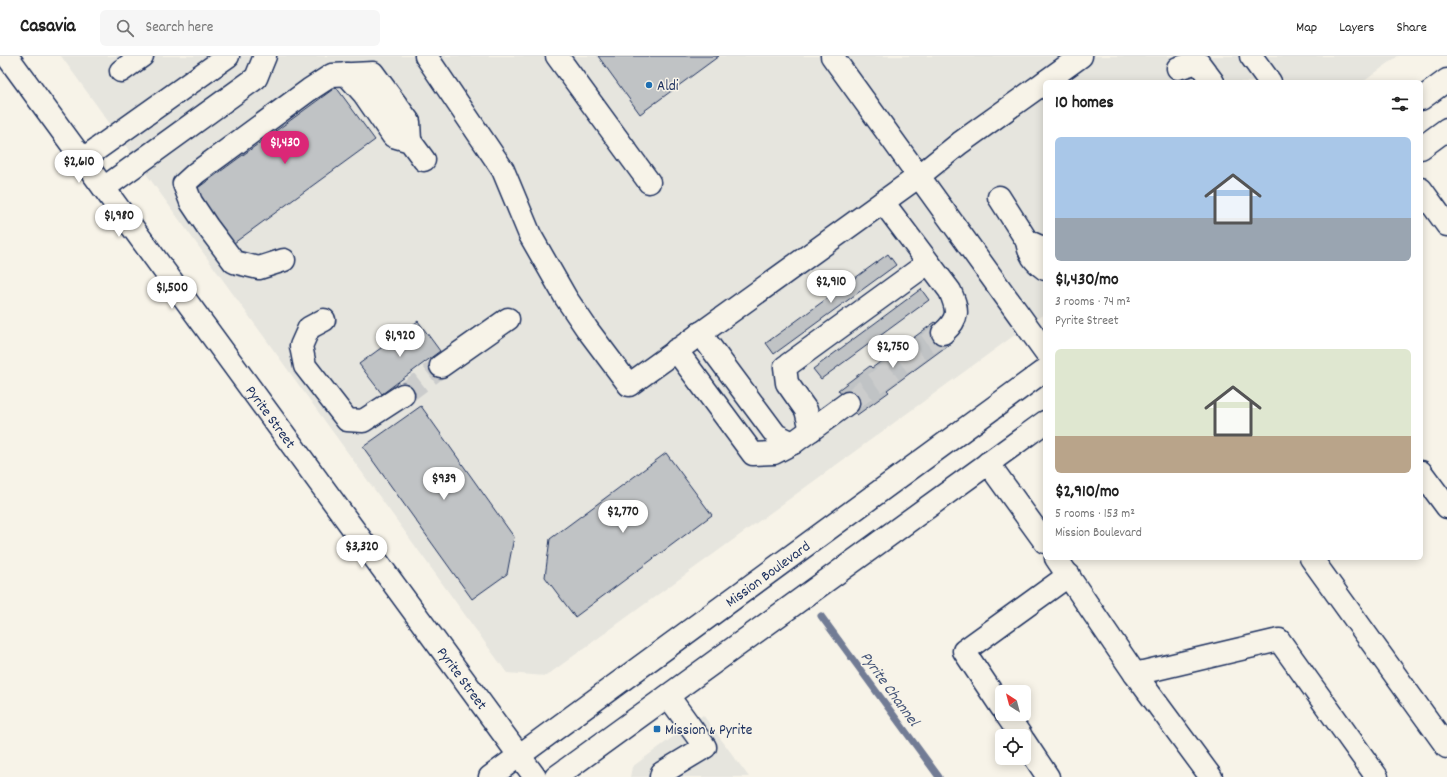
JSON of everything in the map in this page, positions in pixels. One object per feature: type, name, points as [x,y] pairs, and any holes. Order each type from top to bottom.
[{"type":"main road","name":"Pyrite Street","points":[[7,56],[535,777]]},
{"type":"main road","points":[[121,71],[142,56]]},
{"type":"main road","points":[[83,159],[228,56]]},
{"type":"main road","points":[[104,188],[256,78],[265,56]]},
{"type":"main road","points":[[426,56],[503,170],[530,235],[566,298],[629,385],[919,176],[960,143],[1043,83]]},
{"type":"main road","points":[[558,56],[649,182]]},
{"type":"main road","points":[[832,56],[1043,348]]},
{"type":"main road","points":[[1048,80],[1081,56]]},
{"type":"main road","points":[[1251,56],[1269,80]]},
{"type":"main road","points":[[1178,68],[1198,62],[1212,80]]},
{"type":"main road","points":[[284,260],[259,268],[234,262],[191,202],[184,184],[196,173],[309,90],[332,75],[346,74],[364,94],[393,136],[410,140],[424,160]]},
{"type":"main road","points":[[1423,98],[1447,80]]},
{"type":"main road","points":[[1423,147],[1447,129]]},
{"type":"main road","points":[[1423,192],[1447,224]]},
{"type":"main road","points":[[999,197],[1036,245],[1029,252],[1036,262],[1043,267]]},
{"type":"main road","points":[[882,202],[950,291],[956,305],[956,316],[952,325],[943,333]]},
{"type":"main road","points":[[811,430],[806,410],[787,383],[785,367],[928,263]]},
{"type":"main road","points":[[441,366],[508,319]]},
{"type":"main road","points":[[324,320],[309,328],[301,346],[305,366],[347,420],[363,421],[403,394]]},
{"type":"main road","points":[[688,342],[776,435],[793,442]]},
{"type":"main road","points":[[688,342],[753,454],[774,453],[811,430],[848,403]]},
{"type":"main road","name":"Mission Boulevard","points":[[490,777],[1043,371]]},
{"type":"main road","points":[[556,777],[1043,423]]},
{"type":"main road","points":[[988,463],[1043,539]]},
{"type":"main road","points":[[1423,475],[1447,507]]},
{"type":"main road","points":[[1312,560],[1447,747]]},
{"type":"main road","points":[[995,698],[964,651],[1063,566],[1136,674],[1211,777]]},
{"type":"main road","points":[[1136,674],[1279,640],[1377,777]]},
{"type":"main road","points":[[661,777],[662,773],[705,747],[668,696]]},
{"type":"main road","points":[[1031,752],[1048,777]]},
{"type":"shaded area","points":[[61,56],[1398,56],[1366,80],[1043,80],[1043,314],[546,676],[507,673]]},
{"type":"shaded area","points":[[703,715],[749,777],[630,777],[632,767]]},
{"type":"building","name":"Aldi","points":[[598,56],[719,56],[640,114]]},
{"type":"building","points":[[336,87],[375,140],[234,243],[195,190]]},
{"type":"building","points":[[888,254],[896,265],[774,354],[766,343]]},
{"type":"building","points":[[921,289],[929,300],[821,379],[813,369]]},
{"type":"building","points":[[418,321],[440,351],[382,394],[359,364]]},
{"type":"building","points":[[935,322],[951,343],[887,390],[889,392],[857,415],[838,390],[870,366],[872,368]]},
{"type":"building","points":[[421,406],[514,537],[507,574],[472,599],[363,447]]},
{"type":"building","points":[[666,453],[712,515],[575,617],[545,577],[550,539]]},
{"type":"waterway","name":"Pyrite Channel","points":[[821,616],[939,777]]},
{"type":"tunnel","points":[[848,403],[943,333]]},
{"type":"tunnel","points":[[403,395],[441,366]]},
{"type":"place","name":"Aldi","points":[[649,85]]},
{"type":"place","name":"Mission & Pyrite","points":[[657,729]]}]
